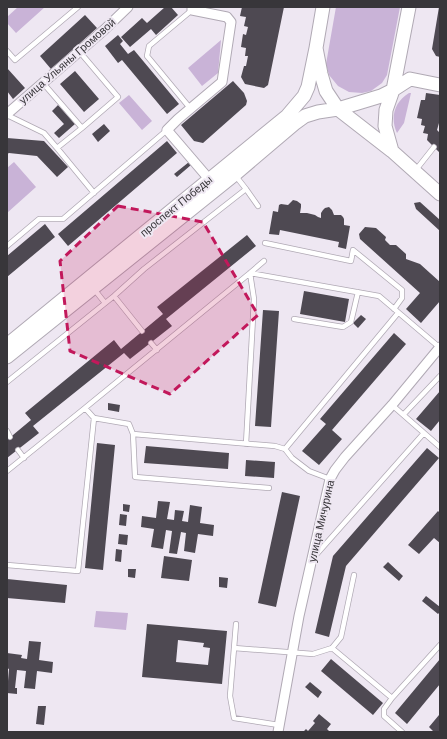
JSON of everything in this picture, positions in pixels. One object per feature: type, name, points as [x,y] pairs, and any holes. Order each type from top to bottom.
[{"type":"main road","name":"проспект Победы","points":[[7,345],[287,116],[304,96],[308,87],[323,7]]},
{"type":"main road","points":[[392,151],[385,126],[386,110],[393,90],[409,7]]},
{"type":"main road","points":[[316,48],[320,74],[326,91],[338,109],[415,170],[440,194]]},
{"type":"main road","name":"проспект Победы","points":[[7,358],[305,116],[318,112],[338,109],[381,96],[410,79],[440,85]]},
{"type":"street","name":"улица Ульяны Громовой","points":[[7,115],[128,7]]},
{"type":"street","points":[[192,9],[227,17],[231,22],[222,82],[167,130],[209,179]]},
{"type":"street","name":"улица Мичурина","points":[[279,728],[299,616],[330,480],[335,470],[345,457],[440,347]]},
{"type":"lane","points":[[7,51],[15,60],[78,7]]},
{"type":"lane","points":[[191,109],[147,56],[149,46],[192,9]]},
{"type":"lane","points":[[58,148],[118,97],[79,52]]},
{"type":"lane","points":[[43,83],[82,128]]},
{"type":"lane","points":[[7,115],[44,133],[94,193]]},
{"type":"lane","points":[[7,246],[39,219],[63,219],[167,130]]},
{"type":"lane","points":[[415,170],[434,147]]},
{"type":"lane","points":[[234,175],[258,206]]},
{"type":"lane","points":[[7,382],[114,296],[144,269],[246,189]]},
{"type":"lane","points":[[265,243],[351,261],[353,250],[402,290],[402,298],[396,311],[285,450]]},
{"type":"lane","points":[[7,471],[157,350],[264,261]]},
{"type":"lane","points":[[250,273],[379,296],[440,347]]},
{"type":"lane","points":[[246,444],[254,299],[250,273]]},
{"type":"lane","points":[[93,288],[105,303]]},
{"type":"lane","points":[[294,319],[343,327],[351,322],[358,292]]},
{"type":"lane","points":[[114,296],[142,331]]},
{"type":"lane","points":[[151,343],[157,350]]},
{"type":"lane","points":[[404,414],[440,376]]},
{"type":"lane","points":[[392,404],[440,447]]},
{"type":"lane","points":[[85,408],[94,418],[129,424],[133,434],[135,477],[268,488]]},
{"type":"lane","points":[[7,565],[78,571],[94,418]]},
{"type":"lane","points":[[7,431],[10,437]]},
{"type":"lane","points":[[313,558],[424,433]]},
{"type":"lane","points":[[133,434],[275,446],[285,450],[292,458],[309,471],[330,480]]},
{"type":"lane","points":[[18,450],[24,458]]},
{"type":"lane","points":[[234,648],[313,654],[332,648],[341,636],[354,575]]},
{"type":"lane","points":[[236,624],[230,696],[234,718],[279,728]]},
{"type":"lane","points":[[402,732],[384,716],[384,709],[392,698],[440,645]]},
{"type":"lane","points":[[332,648],[392,698]]},
{"type":"highlighted area","points":[[118,206],[203,222],[258,315],[170,394],[70,351],[60,261]]},
{"type":"shaded area","points":[[18,7],[45,7],[16,33],[7,23],[7,17]]},
{"type":"shaded area","points":[[336,7],[400,7],[387,75],[382,83],[371,91],[362,93],[349,92],[338,86],[329,75],[326,64]]},
{"type":"shaded area","points":[[221,40],[218,73],[202,86],[188,68]]},
{"type":"shaded area","points":[[411,93],[404,123],[397,133],[394,122],[395,111],[400,101]]},
{"type":"shaded area","points":[[129,95],[152,121],[142,130],[119,103]]},
{"type":"shaded area","points":[[14,162],[36,187],[7,213],[7,168]]},
{"type":"shaded area","points":[[96,611],[128,613],[126,630],[94,627]]},
{"type":"building","points":[[165,7],[171,7],[178,15],[156,35],[151,29],[130,47],[121,37],[142,18],[147,23]]},
{"type":"building","points":[[242,7],[284,7],[268,85],[264,88],[245,84],[241,77],[244,66],[246,66],[248,56],[245,56],[246,48],[241,47],[243,34],[246,35],[248,27],[244,26],[246,17],[240,16]]},
{"type":"building","points":[[439,7],[440,57],[436,56],[432,49]]},
{"type":"building","points":[[85,15],[97,28],[51,69],[40,56]]},
{"type":"building","points":[[118,35],[123,41],[120,44],[128,54],[134,50],[179,104],[167,114],[122,60],[118,63],[105,46]]},
{"type":"building","points":[[7,68],[25,88],[13,99],[7,91]]},
{"type":"building","points":[[75,71],[99,99],[84,112],[60,84]]},
{"type":"building","points":[[233,81],[244,93],[247,101],[246,105],[203,143],[194,141],[181,125]]},
{"type":"building","points":[[426,93],[440,95],[440,123],[437,130],[440,133],[440,153],[427,140],[428,134],[423,133],[425,126],[421,125],[422,119],[417,118],[421,100],[425,100]]},
{"type":"building","points":[[58,105],[75,124],[59,138],[54,133],[64,124],[52,111]]},
{"type":"building","points":[[104,124],[110,131],[98,142],[92,134]]},
{"type":"building","points":[[7,138],[44,141],[68,167],[57,177],[37,156],[7,154]]},
{"type":"building","points":[[167,141],[177,153],[68,246],[58,234]]},
{"type":"building","points":[[189,162],[191,165],[177,177],[174,174]]},
{"type":"building","points":[[293,200],[301,204],[300,213],[307,213],[321,218],[321,213],[323,210],[329,207],[334,215],[341,215],[344,219],[344,225],[350,226],[346,249],[338,247],[339,242],[280,230],[279,235],[269,234],[273,211],[278,212],[279,205],[288,205]]},
{"type":"building","points":[[420,202],[440,220],[440,231],[416,209],[414,203]]},
{"type":"building","points":[[45,224],[55,237],[7,277],[7,256]]},
{"type":"building","points":[[365,227],[376,228],[386,237],[385,240],[390,245],[396,245],[406,254],[406,259],[420,264],[440,282],[440,301],[421,323],[406,309],[420,293],[360,239],[359,234]]},
{"type":"building","points":[[247,235],[256,246],[166,319],[172,326],[130,359],[124,353],[33,426],[39,433],[7,458],[7,440],[31,420],[25,413],[114,340],[121,349],[163,314],[157,307]]},
{"type":"building","points":[[304,291],[349,299],[345,322],[300,314]]},
{"type":"building","points":[[263,310],[279,311],[271,427],[255,426]]},
{"type":"building","points":[[361,315],[366,319],[358,328],[353,323]]},
{"type":"building","points":[[394,333],[406,344],[332,430],[342,439],[319,465],[302,451],[326,424],[320,419]]},
{"type":"building","points":[[440,391],[440,420],[431,431],[416,419]]},
{"type":"building","points":[[108,403],[120,405],[119,412],[108,410]]},
{"type":"building","points":[[97,443],[115,445],[103,570],[85,568]]},
{"type":"building","points":[[146,446],[229,453],[228,469],[144,463]]},
{"type":"building","points":[[427,448],[439,458],[346,566],[329,637],[315,633],[333,556]]},
{"type":"building","points":[[246,460],[275,462],[274,478],[245,476]]},
{"type":"building","points":[[282,492],[300,496],[276,607],[258,603]]},
{"type":"building","points":[[158,501],[170,502],[167,519],[174,520],[175,510],[184,511],[182,521],[188,522],[190,505],[202,507],[200,523],[214,525],[213,536],[198,534],[195,553],[184,551],[186,533],[181,532],[177,554],[169,553],[172,531],[166,530],[163,549],[151,547],[154,529],[141,527],[142,516],[156,518]]},
{"type":"building","points":[[123,504],[130,505],[129,512],[123,511]]},
{"type":"building","points":[[438,511],[440,513],[440,543],[434,538],[419,554],[408,545]]},
{"type":"building","points":[[120,514],[127,515],[126,526],[119,525]]},
{"type":"building","points":[[119,534],[128,535],[127,545],[118,544]]},
{"type":"building","points":[[116,549],[122,550],[121,562],[115,561]]},
{"type":"building","points":[[164,556],[192,560],[189,581],[161,578]]},
{"type":"building","points":[[388,562],[403,576],[399,581],[383,567]]},
{"type":"building","points":[[128,569],[136,569],[135,578],[128,577]]},
{"type":"building","points":[[219,577],[228,578],[227,588],[219,587]]},
{"type":"building","points":[[7,579],[67,585],[65,603],[7,598]]},
{"type":"building","points":[[426,596],[440,607],[440,612],[438,614],[422,601]]},
{"type":"building","points":[[147,624],[227,631],[222,684],[142,677]],"holes":[[[178,640],[204,643],[203,647],[210,648],[208,665],[176,662]]]},
{"type":"building","points":[[29,641],[41,642],[39,660],[53,662],[52,673],[37,671],[35,689],[24,688],[26,671],[17,670],[15,688],[17,688],[17,694],[7,693],[9,669],[7,668],[7,653],[22,655],[21,658],[27,659]]},
{"type":"building","points":[[331,659],[383,703],[373,715],[321,671]]},
{"type":"building","points":[[440,659],[440,684],[407,724],[395,713]]},
{"type":"building","points":[[310,682],[322,692],[318,698],[305,687]]},
{"type":"building","points":[[38,706],[46,706],[44,725],[36,724]]},
{"type":"building","points":[[319,714],[331,724],[327,729],[329,731],[303,732],[306,729],[308,731],[315,723],[313,721]]},
{"type":"building","points":[[439,715],[440,732],[434,732],[429,727]]}]
